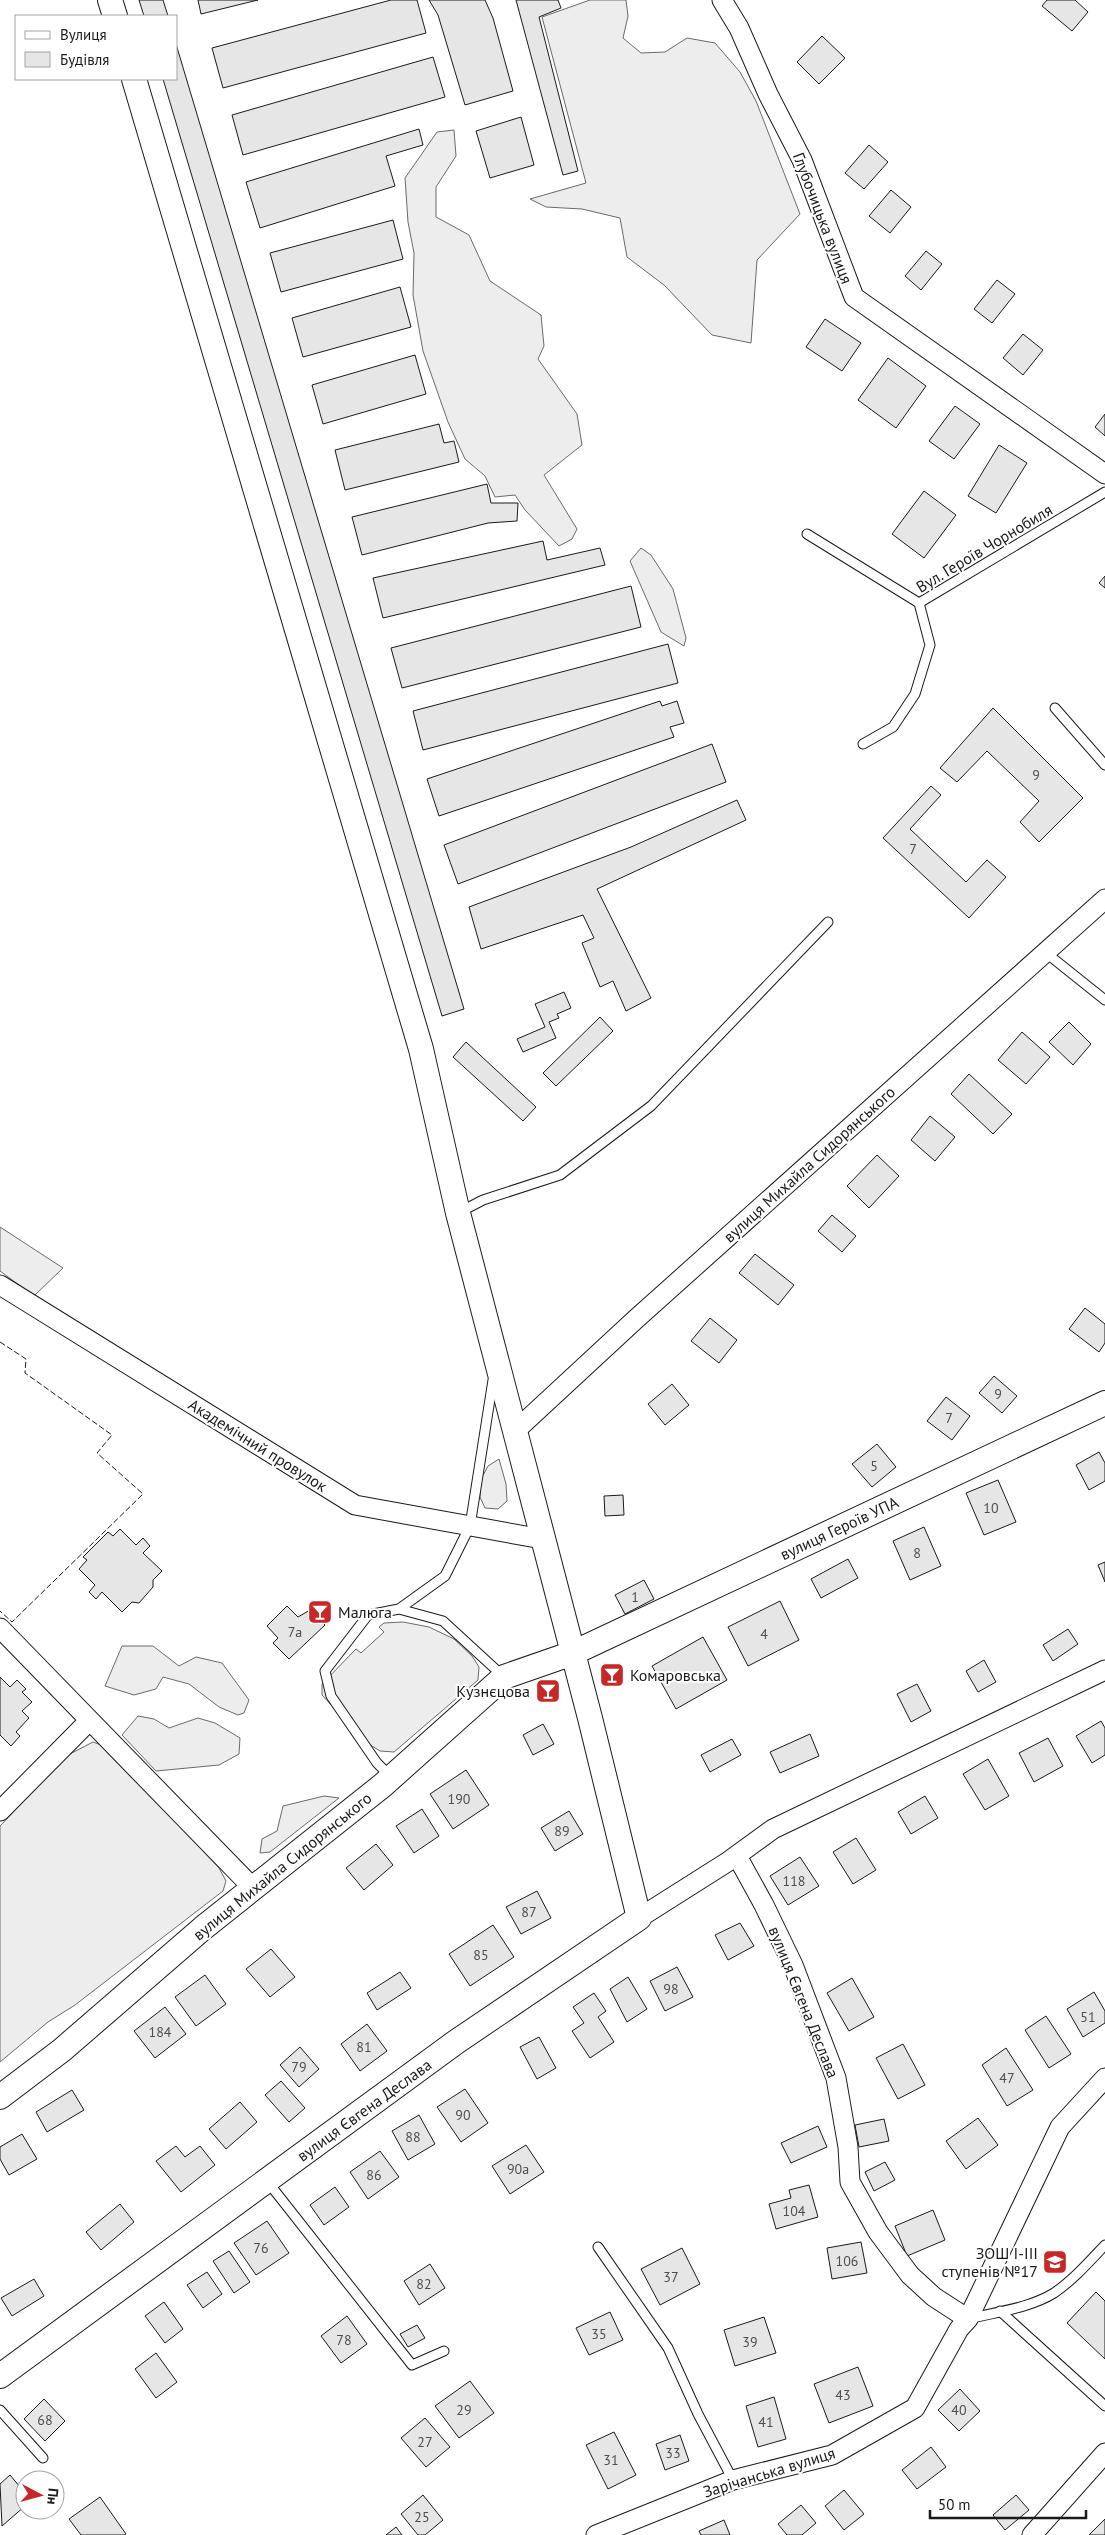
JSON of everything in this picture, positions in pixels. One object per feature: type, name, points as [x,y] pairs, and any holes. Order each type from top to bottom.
[{"type":"street","points":[[110,0],[115,15]]},
{"type":"street","name":"Глубочицька вулиця","points":[[722,0],[739,28],[768,94],[802,160],[854,297],[1105,474]]},
{"type":"street","points":[[134,80],[427,1047],[458,1213],[573,1653],[639,1918]]},
{"type":"street","name":"вулиця Михайла Сидорянського","points":[[515,1431],[581,1368],[1105,899]]},
{"type":"street","name":"Академічний провулок","points":[[0,1285],[355,1505],[542,1539]]},
{"type":"street","name":"вулиця Героїв УПА","points":[[573,1653],[1105,1403]]},
{"type":"street","points":[[0,1628],[253,1888]]},
{"type":"street","name":"вулиця Михайла Сидорянського","points":[[0,2098],[62,2050],[253,1888],[391,1777],[504,1677],[573,1653]]},
{"type":"street","name":"вулиця Євгена Деслава","points":[[0,2376],[456,2042],[639,1918],[737,1856],[773,1829],[1105,1670]]},
{"type":"street","points":[[0,1811],[89,1721]]},
{"type":"street","name":"вулиця Євгена Деслава","points":[[737,1856],[764,1905],[793,1965],[836,2078],[848,2147],[850,2182],[878,2232],[910,2275],[934,2297],[968,2319]]},
{"type":"street","name":"Зарічанська вулиця","points":[[596,2535],[733,2480],[832,2454],[915,2408],[959,2329],[968,2319],[1060,2126],[1105,2078]]},
{"type":"street","points":[[1032,2535],[1105,2453]]},
{"type":"lane","name":"Вул. Героїв Чорнобиля","points":[[863,744],[893,727],[915,694],[930,645],[919,603],[1105,492]]},
{"type":"lane","points":[[808,534],[919,603]]},
{"type":"lane","points":[[1055,708],[1105,765]]},
{"type":"lane","points":[[458,1213],[482,1200],[560,1174],[651,1106],[828,922]]},
{"type":"lane","points":[[1045,952],[1105,1000]]},
{"type":"lane","points":[[391,1777],[377,1763],[331,1696],[325,1671],[368,1615],[399,1609],[445,1576],[470,1526],[497,1360]]},
{"type":"lane","points":[[399,1609],[444,1621],[504,1677]]},
{"type":"lane","points":[[267,2181],[412,2365],[444,2351]]},
{"type":"lane","points":[[968,2319],[1036,2301],[1053,2293],[1077,2275],[1105,2245]]},
{"type":"lane","points":[[598,2247],[668,2348],[698,2414],[733,2480]]},
{"type":"lane","points":[[1000,2311],[1105,2406]]},
{"type":"lane","points":[[0,2410],[44,2458]]},
{"type":"shaded area","points":[[590,0],[626,0],[628,16],[623,38],[641,53],[665,52],[687,38],[715,43],[740,72],[756,101],[800,214],[757,260],[751,343],[712,335],[664,285],[627,257],[620,218],[582,209],[546,207],[530,199],[586,183],[542,17]]},
{"type":"shaded area","points":[[454,130],[456,156],[436,187],[436,217],[469,235],[490,281],[541,315],[544,346],[538,359],[577,414],[582,445],[544,475],[577,529],[572,539],[559,546],[525,510],[515,495],[495,497],[485,476],[465,459],[448,422],[423,351],[413,295],[414,253],[408,222],[405,178],[437,132]]},
{"type":"shaded area","points":[[641,548],[651,555],[673,589],[686,638],[684,646],[661,632],[630,561]]},
{"type":"shaded area","points":[[0,1227],[63,1268],[34,1296],[0,1271]]},
{"type":"shaded area","points":[[499,1459],[506,1484],[507,1501],[498,1509],[485,1508],[480,1497],[481,1479],[488,1466]]},
{"type":"shaded area","points":[[403,1622],[429,1627],[454,1639],[472,1656],[479,1667],[478,1680],[394,1752],[380,1751],[364,1741],[322,1695],[322,1684],[356,1649],[361,1653],[384,1632],[379,1627],[384,1623]]},
{"type":"shaded area","points":[[122,1646],[153,1646],[179,1666],[196,1657],[222,1663],[249,1700],[244,1713],[238,1715],[219,1707],[189,1684],[163,1677],[156,1689],[134,1695],[105,1686]]},
{"type":"shaded area","points":[[138,1716],[154,1719],[169,1728],[198,1718],[215,1723],[240,1738],[239,1754],[219,1765],[156,1771],[122,1735]]},
{"type":"shaded area","points":[[93,1742],[104,1746],[219,1868],[226,1881],[223,1891],[75,2005],[48,2022],[0,2062],[0,1826],[66,1756]]},
{"type":"shaded area","points":[[324,1796],[339,1798],[270,1852],[260,1853],[262,1839],[277,1831],[283,1806]]},
{"type":"building","points":[[139,0],[163,0],[168,15],[144,15]]},
{"type":"building","points":[[198,0],[258,0],[201,14]]},
{"type":"building","points":[[391,0],[417,0],[426,33],[223,88],[212,48]]},
{"type":"building","points":[[429,0],[485,0],[493,18],[513,91],[465,105],[438,15]]},
{"type":"building","points":[[516,0],[558,0],[561,8],[539,17],[578,171],[563,175]]},
{"type":"building","points":[[1047,0],[1075,0],[1088,12],[1072,31],[1042,6]]},
{"type":"building","points":[[822,36],[845,58],[819,84],[797,62]]},
{"type":"building","points":[[178,51],[464,1009],[442,1016],[163,80],[178,80]]},
{"type":"building","points":[[433,57],[445,97],[243,155],[232,115]]},
{"type":"building","points":[[521,117],[534,165],[490,178],[476,131]]},
{"type":"building","points":[[419,129],[423,145],[386,156],[395,186],[260,228],[246,182]]},
{"type":"building","points":[[869,145],[888,162],[864,189],[845,173]]},
{"type":"building","points":[[891,190],[911,207],[890,233],[869,216]]},
{"type":"building","points":[[393,220],[403,259],[281,292],[270,253]]},
{"type":"building","points":[[926,251],[942,264],[921,290],[905,276]]},
{"type":"building","points":[[997,280],[1015,294],[992,323],[974,309]]},
{"type":"building","points":[[400,287],[411,327],[303,357],[292,318]]},
{"type":"building","points":[[825,319],[861,343],[842,371],[806,347]]},
{"type":"building","points":[[1023,334],[1043,350],[1023,375],[1003,358]]},
{"type":"building","points":[[415,355],[426,394],[323,424],[312,385]]},
{"type":"building","points":[[888,358],[926,386],[896,428],[858,400]]},
{"type":"building","points":[[955,406],[980,424],[954,459],[929,441]]},
{"type":"building","points":[[1105,414],[1105,436],[1095,427]]},
{"type":"building","points":[[439,424],[444,443],[454,441],[459,462],[345,490],[335,450]]},
{"type":"building","points":[[999,445],[1027,463],[996,513],[968,496]]},
{"type":"building","points":[[487,484],[491,503],[518,503],[517,521],[488,523],[362,555],[352,517]]},
{"type":"building","points":[[924,491],[956,515],[924,558],[892,534]]},
{"type":"building","points":[[543,541],[547,560],[600,548],[605,565],[383,618],[373,578]]},
{"type":"building","points":[[1105,576],[1105,588],[1099,583]]},
{"type":"building","points":[[631,586],[641,627],[402,688],[391,648]]},
{"type":"building","points":[[668,644],[678,683],[423,750],[413,711]]},
{"type":"building","points":[[660,701],[662,706],[677,701],[684,723],[670,727],[674,737],[439,816],[427,779]]},
{"type":"building","points":[[993,708],[1083,798],[1039,842],[1020,822],[1039,801],[987,751],[957,782],[940,768]]},
{"type":"building","points":[[712,744],[726,782],[458,884],[444,845]]},
{"type":"building","points":[[931,786],[941,795],[910,829],[966,882],[987,860],[1006,877],[969,918],[883,838]]},
{"type":"building","points":[[737,800],[746,820],[597,889],[651,998],[626,1011],[613,981],[600,987],[582,943],[594,938],[583,915],[481,949],[469,907],[631,847]]},
{"type":"building","points":[[564,992],[571,1008],[557,1014],[559,1018],[549,1022],[556,1038],[523,1052],[517,1039],[545,1027],[535,1004]]},
{"type":"building","points":[[600,1017],[613,1031],[556,1086],[543,1073]]},
{"type":"building","points":[[1069,1022],[1091,1044],[1073,1065],[1049,1042]]},
{"type":"building","points":[[1022,1032],[1050,1057],[1026,1084],[998,1060]]},
{"type":"building","points":[[466,1042],[536,1107],[523,1121],[453,1057]]},
{"type":"building","points":[[969,1074],[1012,1114],[993,1134],[951,1094]]},
{"type":"building","points":[[930,1116],[955,1137],[935,1161],[911,1140]]},
{"type":"building","points":[[877,1155],[899,1176],[869,1208],[847,1186]]},
{"type":"building","points":[[832,1215],[856,1236],[842,1252],[818,1231]]},
{"type":"building","points":[[755,1254],[794,1285],[778,1305],[739,1273]]},
{"type":"building","points":[[1085,1308],[1105,1324],[1105,1343],[1099,1352],[1069,1329]]},
{"type":"building","points":[[710,1318],[737,1340],[719,1363],[691,1341]]},
{"type":"building","points":[[994,1376],[1017,1396],[1002,1413],[979,1393]]},
{"type":"building","points":[[672,1384],[689,1405],[665,1425],[648,1404]]},
{"type":"building","points":[[946,1397],[970,1416],[952,1440],[927,1421]]},
{"type":"building","points":[[877,1444],[896,1467],[872,1487],[852,1464]]},
{"type":"building","points":[[1099,1452],[1105,1463],[1105,1481],[1089,1490],[1076,1465]]},
{"type":"building","points":[[998,1480],[1016,1522],[984,1535],[966,1493]]},
{"type":"building","points":[[623,1495],[624,1515],[605,1516],[604,1496]]},
{"type":"building","points":[[924,1527],[941,1566],[910,1580],[893,1541]]},
{"type":"building","points":[[120,1529],[136,1545],[143,1538],[150,1546],[143,1553],[162,1571],[153,1580],[153,1587],[139,1603],[132,1602],[122,1612],[102,1592],[96,1599],[89,1592],[95,1585],[79,1569],[87,1560],[83,1557],[108,1532],[113,1536]]},
{"type":"building","points":[[848,1559],[858,1578],[821,1598],[811,1579]]},
{"type":"building","points":[[1105,1562],[1105,1582],[1098,1565]]},
{"type":"building","points":[[644,1580],[654,1599],[625,1614],[615,1595]]},
{"type":"building","points":[[780,1601],[799,1640],[748,1666],[728,1627]]},
{"type":"building","points":[[287,1606],[298,1617],[310,1610],[325,1625],[289,1659],[273,1643],[278,1638],[267,1626]]},
{"type":"building","points":[[1068,1629],[1078,1644],[1053,1661],[1043,1645]]},
{"type":"building","points":[[703,1637],[727,1680],[676,1709],[652,1666]]},
{"type":"building","points":[[984,1660],[996,1682],[978,1692],[966,1671]]},
{"type":"building","points":[[0,1677],[10,1687],[17,1680],[26,1689],[22,1692],[32,1702],[22,1711],[29,1718],[16,1732],[20,1736],[11,1746],[0,1735]]},
{"type":"building","points":[[917,1684],[931,1711],[911,1722],[897,1694]]},
{"type":"building","points":[[1101,1721],[1105,1728],[1105,1755],[1092,1763],[1076,1736]]},
{"type":"building","points":[[543,1724],[554,1744],[533,1755],[523,1735]]},
{"type":"building","points":[[810,1734],[819,1756],[780,1773],[770,1752]]},
{"type":"building","points":[[1048,1738],[1063,1766],[1034,1782],[1019,1753]]},
{"type":"building","points":[[732,1739],[741,1755],[710,1772],[701,1755]]},
{"type":"building","points":[[988,1759],[1009,1796],[985,1810],[963,1774]]},
{"type":"building","points":[[466,1770],[489,1805],[453,1829],[430,1794]]},
{"type":"building","points":[[925,1796],[938,1818],[911,1834],[898,1812]]},
{"type":"building","points":[[422,1809],[439,1836],[414,1853],[396,1826]]},
{"type":"building","points":[[569,1811],[583,1834],[555,1851],[541,1828]]},
{"type":"building","points":[[856,1838],[876,1870],[853,1884],[833,1852]]},
{"type":"building","points":[[376,1844],[393,1865],[364,1890],[346,1868]]},
{"type":"building","points":[[800,1857],[819,1886],[788,1905],[770,1876]]},
{"type":"building","points":[[537,1891],[551,1918],[521,1934],[506,1907]]},
{"type":"building","points":[[740,1923],[754,1946],[728,1960],[715,1935]]},
{"type":"building","points":[[493,1925],[514,1957],[470,1986],[449,1954]]},
{"type":"building","points":[[271,1949],[295,1977],[270,1997],[246,1969]]},
{"type":"building","points":[[677,1967],[693,1997],[665,2011],[650,1981]]},
{"type":"building","points":[[400,1972],[411,1988],[377,2010],[367,1993]]},
{"type":"building","points":[[205,1975],[226,2004],[196,2026],[175,1997]]},
{"type":"building","points":[[628,1977],[647,2009],[627,2022],[610,1989]]},
{"type":"building","points":[[852,1978],[874,2017],[849,2031],[827,1993]]},
{"type":"building","points":[[1094,1992],[1105,2011],[1105,2023],[1083,2037],[1067,2009]]},
{"type":"building","points":[[594,1993],[606,2011],[598,2017],[614,2042],[590,2058],[572,2031],[584,2023],[573,2007]]},
{"type":"building","points":[[165,2007],[186,2034],[155,2058],[134,2031]]},
{"type":"building","points":[[1046,2016],[1071,2054],[1049,2068],[1025,2030]]},
{"type":"building","points":[[367,2024],[387,2051],[360,2071],[341,2044]]},
{"type":"building","points":[[539,2037],[556,2068],[537,2079],[520,2047]]},
{"type":"building","points":[[903,2044],[925,2085],[898,2099],[876,2058]]},
{"type":"building","points":[[300,2047],[319,2069],[299,2087],[280,2065]]},
{"type":"building","points":[[1006,2048],[1033,2090],[1007,2106],[982,2065]]},
{"type":"building","points":[[281,2081],[305,2108],[289,2122],[265,2095]]},
{"type":"building","points":[[465,2089],[488,2123],[461,2142],[437,2107]]},
{"type":"building","points":[[72,2090],[84,2110],[47,2132],[36,2112]]},
{"type":"building","points":[[240,2102],[257,2122],[226,2149],[209,2129]]},
{"type":"building","points":[[419,2115],[435,2144],[408,2160],[392,2131]]},
{"type":"building","points":[[978,2118],[998,2145],[966,2169],[946,2141]]},
{"type":"building","points":[[884,2119],[889,2141],[859,2147],[855,2125]]},
{"type":"building","points":[[818,2126],[827,2147],[791,2163],[781,2143]]},
{"type":"building","points":[[22,2134],[37,2159],[9,2175],[0,2159],[0,2147]]},
{"type":"building","points":[[526,2145],[544,2172],[510,2194],[492,2166]]},
{"type":"building","points":[[176,2146],[185,2157],[200,2146],[215,2165],[181,2192],[156,2161]]},
{"type":"building","points":[[380,2151],[399,2177],[368,2199],[350,2172]]},
{"type":"building","points":[[885,2162],[895,2180],[874,2191],[865,2172]]},
{"type":"building","points":[[809,2185],[818,2217],[776,2229],[769,2204],[791,2198],[789,2190]]},
{"type":"building","points":[[335,2187],[349,2207],[324,2225],[310,2205]]},
{"type":"building","points":[[120,2204],[134,2222],[101,2250],[86,2232]]},
{"type":"building","points":[[933,2210],[945,2240],[907,2256],[895,2226]]},
{"type":"building","points":[[267,2221],[289,2253],[256,2275],[234,2243]]},
{"type":"building","points":[[861,2242],[867,2273],[832,2279],[827,2248]]},
{"type":"building","points":[[682,2248],[700,2284],[660,2305],[641,2269]]},
{"type":"building","points":[[229,2251],[250,2282],[234,2293],[213,2261]]},
{"type":"building","points":[[430,2264],[445,2288],[419,2305],[404,2281]]},
{"type":"building","points":[[207,2272],[222,2294],[203,2308],[187,2285]]},
{"type":"building","points":[[34,2279],[44,2296],[12,2316],[1,2298]]},
{"type":"building","points":[[1096,2292],[1105,2301],[1105,2359],[1067,2323]]},
{"type":"building","points":[[164,2302],[183,2329],[165,2343],[145,2316]]},
{"type":"building","points":[[610,2312],[623,2340],[589,2355],[576,2328]]},
{"type":"building","points":[[347,2316],[367,2344],[341,2363],[321,2336]]},
{"type":"building","points":[[764,2317],[776,2353],[735,2366],[724,2330]]},
{"type":"building","points":[[417,2325],[425,2338],[408,2347],[400,2334]]},
{"type":"building","points":[[156,2353],[177,2382],[156,2398],[135,2369]]},
{"type":"building","points":[[858,2367],[873,2406],[829,2423],[814,2384]]},
{"type":"building","points":[[470,2381],[494,2413],[459,2438],[435,2406]]},
{"type":"building","points":[[960,2389],[980,2411],[959,2431],[938,2410]]},
{"type":"building","points":[[774,2397],[786,2439],[758,2447],[746,2406]]},
{"type":"building","points":[[44,2399],[65,2421],[45,2441],[24,2419]]},
{"type":"building","points":[[425,2418],[450,2447],[426,2467],[401,2438]]},
{"type":"building","points":[[614,2432],[636,2475],[608,2489],[586,2445]]},
{"type":"building","points":[[680,2435],[689,2461],[665,2470],[656,2444]]},
{"type":"building","points":[[931,2447],[946,2467],[917,2489],[902,2470]]},
{"type":"building","points":[[10,2475],[15,2481],[15,2515],[2,2526],[0,2484]]},
{"type":"building","points":[[844,2490],[864,2514],[844,2530],[825,2506]]},
{"type":"building","points":[[423,2495],[443,2520],[425,2535],[418,2535],[401,2514]]},
{"type":"building","points":[[1016,2495],[1029,2510],[1005,2530],[993,2515]]},
{"type":"building","points":[[100,2497],[126,2534],[81,2535],[69,2519]]},
{"type":"building","points":[[801,2505],[816,2523],[802,2535],[787,2535],[778,2524]]},
{"type":"building","points":[[1105,2519],[1105,2535],[1089,2535]]},
{"type":"building","points":[[724,2520],[730,2535],[701,2535],[699,2531]]},
{"type":"building","points":[[396,2527],[402,2535],[386,2535]]},
{"type":"fence","points":[[0,1342],[26,1359],[25,1373],[112,1435],[97,1453],[143,1494],[12,1622],[0,1611]]},
{"type":"place","name":"Малюга","points":[[320,1612]]},
{"type":"place","name":"Комаровська","points":[[612,1675]]},
{"type":"place","name":"Кузнєцова","points":[[548,1691]]},
{"type":"place","name":"ЗОШ І-ІІІ ступенів №17","points":[[1055,2262]]}]
